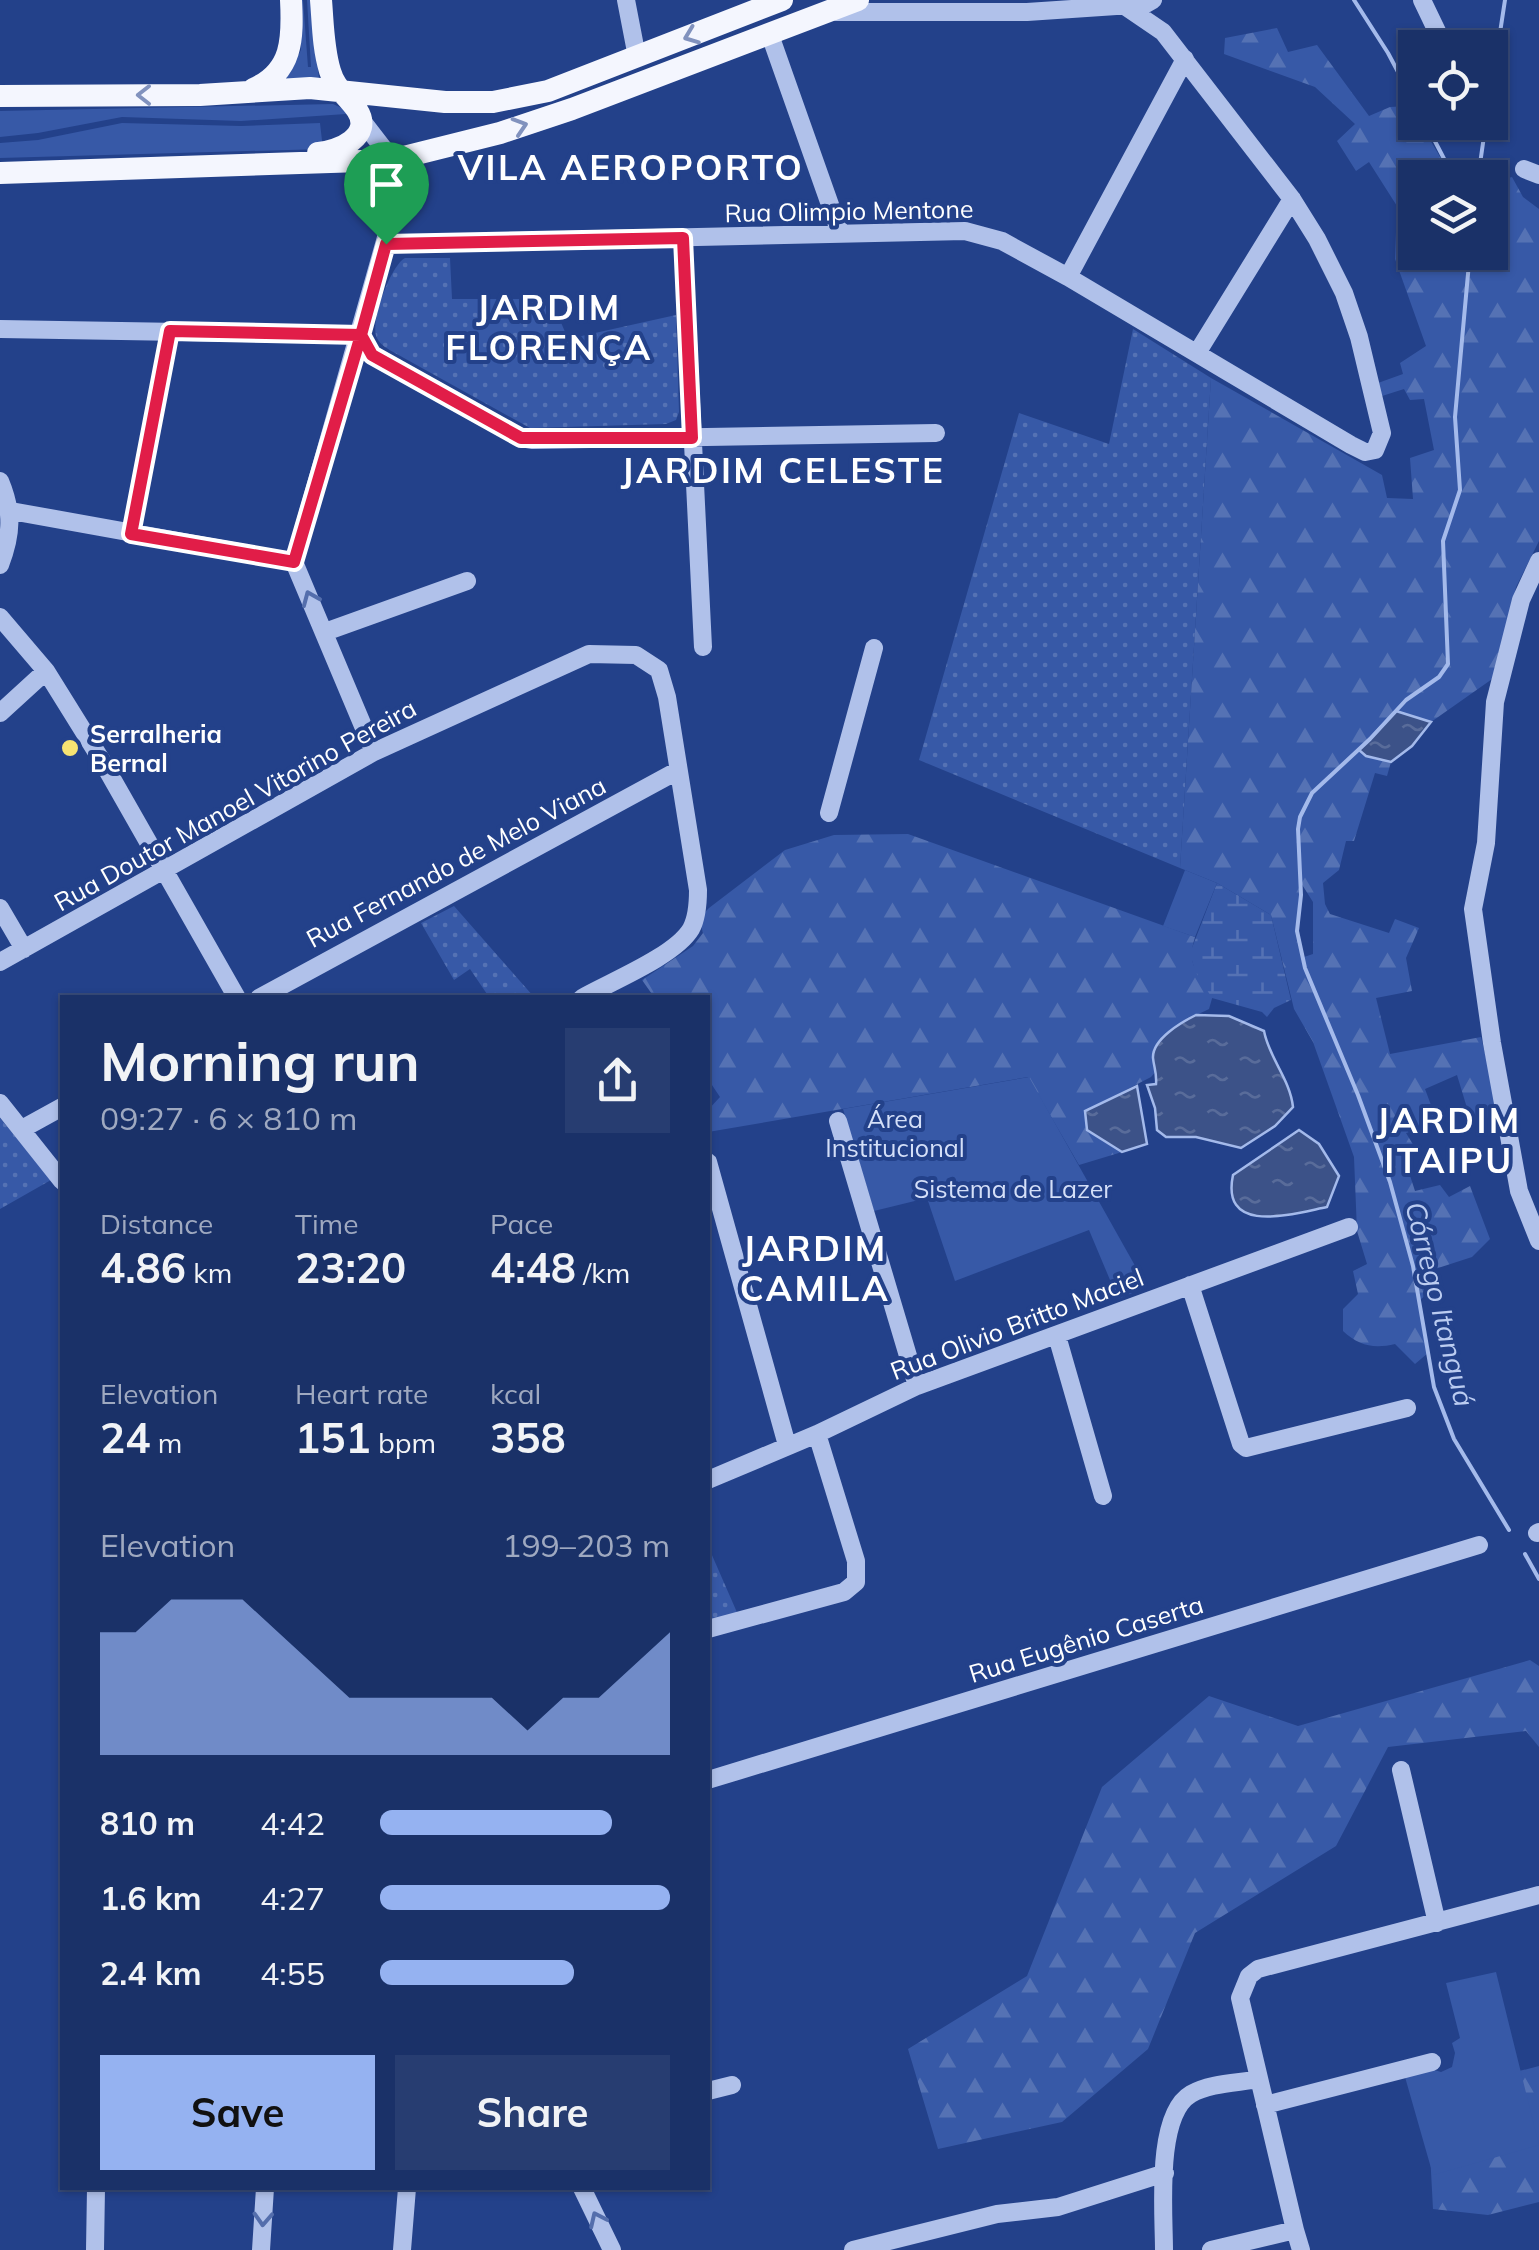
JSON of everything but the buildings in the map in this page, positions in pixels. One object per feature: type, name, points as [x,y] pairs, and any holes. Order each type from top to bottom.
[{"type":"main road","points":[[242,93],[265,84],[287,58],[292,44],[291,0]]},
{"type":"main road","points":[[0,172],[52,161],[336,152],[356,136],[360,118],[339,92],[326,55],[321,0]]},
{"type":"main road","points":[[0,99],[310,88],[493,102],[548,91],[782,0]]},
{"type":"main road","points":[[0,172],[398,168],[422,152],[572,110],[858,0]]},
{"type":"main road","points":[[326,55],[345,78],[372,94]]},
{"type":"street","points":[[626,0],[637,57]]},
{"type":"street","points":[[826,12],[889,7],[1027,12],[1119,2],[1146,4],[1153,0]]},
{"type":"street","points":[[1422,0],[1436,30]]},
{"type":"street","points":[[1119,2],[1148,19],[1185,59],[1292,199],[1197,353]]},
{"type":"street","points":[[770,35],[840,233]]},
{"type":"street","points":[[1068,277],[1185,59]]},
{"type":"street","points":[[360,118],[398,168],[386,244],[294,562],[374,752]]},
{"type":"street","name":"Rua Olimpio Mentone","points":[[386,244],[840,233],[984,234],[1068,277],[1351,445],[1366,452],[1375,450],[1382,433],[1359,337],[1344,293],[1292,199]]},
{"type":"street","points":[[683,238],[703,647]]},
{"type":"street","points":[[0,329],[361,335]]},
{"type":"street","points":[[131,534],[170,331]]},
{"type":"street","points":[[361,335],[372,355],[521,438],[936,433]]},
{"type":"street","points":[[0,480],[11,511],[9,542],[0,565]]},
{"type":"street","points":[[11,511],[294,562]]},
{"type":"street","points":[[1539,561],[1521,600],[1495,702],[1486,843],[1474,909],[1492,1043],[1519,1191],[1539,1241]]},
{"type":"street","points":[[325,632],[467,581]]},
{"type":"street","points":[[0,617],[46,671],[235,995]]},
{"type":"street","points":[[829,812],[874,648]]},
{"type":"street","name":"Rua Doutor Manoel Vitorino Pereira","points":[[0,962],[374,752],[588,654],[636,655],[659,670],[666,697],[698,909],[690,930],[672,948],[587,995]]},
{"type":"street","points":[[0,713],[46,671]]},
{"type":"street","name":"Rua Fernando de Melo Viana","points":[[265,995],[677,771]]},
{"type":"street","points":[[0,908],[24,949]]},
{"type":"street","points":[[0,1103],[60,1178]]},
{"type":"street","points":[[22,1130],[60,1108]]},
{"type":"street","points":[[838,1122],[917,1386]]},
{"type":"street","points":[[710,1169],[788,1445]]},
{"type":"street","name":"Rua Olivio Britto Maciel","points":[[710,1479],[917,1386],[1349,1226]]},
{"type":"street","points":[[1190,1285],[1241,1444],[1246,1448],[1407,1408]]},
{"type":"street","points":[[1057,1336],[1103,1496]]},
{"type":"street","points":[[710,1627],[844,1592],[856,1582],[856,1561],[817,1434]]},
{"type":"street","name":"Rua Eugênio Caserta","points":[[710,1779],[1478,1545]]},
{"type":"street","points":[[1401,1770],[1436,1923]]},
{"type":"street","points":[[1301,2250],[1240,1998],[1248,1976],[1258,1969],[1539,1895]]},
{"type":"street","points":[[1266,2104],[1432,2062]]},
{"type":"street","points":[[1164,2250],[1164,2173],[1175,2110],[1186,2096],[1200,2089],[1259,2079]]},
{"type":"street","points":[[710,2090],[732,2085]]},
{"type":"street","points":[[853,2250],[998,2214],[1058,2207],[1164,2173]]},
{"type":"street","points":[[94,2250],[96,2190]]},
{"type":"street","points":[[262,2250],[265,2190]]},
{"type":"street","points":[[402,2250],[407,2190]]},
{"type":"street","points":[[583,2190],[612,2250]]},
{"type":"street","points":[[1211,2250],[1295,2230]]},
{"type":"green space","points":[[301,0],[311,67],[307,0],[311,0],[319,79],[284,82],[301,50]]},
{"type":"green space","points":[[1277,28],[1288,52],[1317,45],[1369,116],[1398,107],[1398,140],[1430,140],[1442,160],[1398,160],[1398,267],[1397,206],[1369,162],[1356,171],[1337,141],[1355,124],[1315,87],[1224,54],[1225,38]]},
{"type":"green space","points":[[333,104],[346,114],[241,121],[122,117],[0,137],[0,111]]},
{"type":"green space","points":[[122,123],[320,123],[323,149],[0,158],[0,143],[38,140]]},
{"type":"green space","points":[[1512,177],[1523,197],[1539,209],[1539,541],[1516,587],[1495,677],[1431,722],[1396,711],[1359,750],[1366,756],[1391,762],[1387,776],[1375,773],[1354,841],[1346,841],[1339,870],[1323,883],[1330,914],[1389,933],[1395,919],[1419,928],[1406,958],[1412,991],[1376,998],[1390,1054],[1481,1037],[1500,1115],[1471,1121],[1457,1075],[1425,1089],[1438,1124],[1406,1133],[1417,1151],[1404,1157],[1415,1191],[1440,1185],[1449,1197],[1470,1186],[1490,1239],[1472,1257],[1435,1269],[1429,1292],[1419,1301],[1428,1353],[1415,1364],[1395,1344],[1367,1345],[1343,1331],[1343,1309],[1358,1294],[1353,1271],[1367,1264],[1357,1231],[1354,1157],[1313,1042],[1294,1009],[1271,915],[1217,883],[1180,868],[1211,378],[1382,475],[1387,498],[1413,499],[1410,458],[1434,450],[1424,399],[1410,400],[1404,389],[1382,396],[1378,383],[1403,374],[1400,363],[1426,346],[1399,270],[1508,270],[1508,178]],"holes":[[[1301,883],[1313,902],[1313,954],[1304,957],[1297,931]]]},
{"type":"green space","points":[[405,258],[450,258],[452,299],[551,299],[568,339],[676,315],[676,420],[666,424],[530,428],[390,350],[377,338],[376,320],[388,282]]},
{"type":"green space","points":[[1133,329],[1211,378],[1180,868],[919,760],[1019,413],[1109,444]]},
{"type":"green space","points":[[908,834],[1195,937],[1193,962],[1213,995],[1209,1009],[1162,1039],[1155,1058],[1158,1069],[1151,1077],[1085,1111],[1088,1130],[1122,1152],[1079,1165],[1028,1077],[710,1132],[710,1108],[720,1097],[710,1082],[710,995],[653,995],[642,980],[693,946],[703,933],[699,918],[785,850],[834,835]]},
{"type":"green space","points":[[1185,870],[1217,883],[1195,937],[1163,926]]},
{"type":"green space","points":[[1217,883],[1271,915],[1291,1000],[1274,1008],[1267,1017],[1262,1012],[1212,998],[1195,971],[1190,953]]},
{"type":"green space","points":[[454,906],[532,995],[488,995],[470,969],[454,980],[421,923]]},
{"type":"green space","name":"Sistema de Lazer","points":[[1029,1077],[1147,1287],[1118,1299],[1089,1230],[955,1281],[927,1198],[874,1211],[843,1109]]},
{"type":"green space","points":[[0,1118],[51,1180],[0,1209]]},
{"type":"green space","points":[[710,1551],[739,1617],[710,1624]]},
{"type":"green space","points":[[1530,1660],[1539,1666],[1539,1747],[1526,1731],[1388,1747],[1336,1846],[1195,1933],[1148,2049],[1062,2122],[938,2149],[908,2049],[1027,1976],[1102,1787],[1209,1696],[1298,1726]]},
{"type":"green space","points":[[1496,1972],[1539,2145],[1433,2175],[1405,2077],[1452,2067],[1452,2043],[1460,2038],[1446,1983]]},
{"type":"green space","points":[[1539,2066],[1539,2202],[1488,2215],[1433,2209],[1427,2095]]},
{"type":"water","points":[[1396,711],[1431,722],[1412,746],[1391,762],[1366,756],[1359,750]]},
{"type":"water","points":[[1196,1015],[1229,1016],[1264,1031],[1288,1087],[1293,1107],[1275,1126],[1241,1148],[1196,1137],[1166,1137],[1157,1130],[1147,1085],[1156,1084],[1154,1051],[1169,1032]]},
{"type":"water","points":[[1137,1086],[1147,1144],[1122,1152],[1087,1130],[1085,1111]]},
{"type":"water","points":[[1299,1130],[1319,1144],[1339,1176],[1327,1207],[1264,1216],[1249,1214],[1238,1207],[1232,1194],[1233,1175]]},
{"type":"waterway","points":[[1354,0],[1398,72]]},
{"type":"waterway","name":"Córrego Itanguá","points":[[1500,30],[1505,0]]},
{"type":"waterway","points":[[1434,140],[1445,160]]},
{"type":"waterway","name":"Córrego Itanguá","points":[[1481,160],[1483,140]]},
{"type":"waterway","name":"Córrego Itanguá","points":[[1468,270],[1455,417],[1460,490],[1443,541],[1448,664],[1439,677],[1406,700],[1312,793],[1298,829],[1301,895],[1297,931],[1305,968],[1390,1182],[1413,1266],[1434,1387],[1454,1439],[1509,1530]]},
{"type":"waterway","name":"Córrego Itanguá","points":[[1525,1554],[1539,1579]]},
{"type":"place","name":"Serralheria Bernal","points":[[70,748]]},
{"type":"district","name":"VILA AEROPORTO","points":[[631,168]]},
{"type":"district","name":"JARDIM FLORENÇA","points":[[549,328]]},
{"type":"district","name":"JARDIM CELESTE","points":[[783,471]]},
{"type":"district","name":"JARDIM ITAIPU","points":[[1449,1141]]},
{"type":"district","name":"JARDIM CAMILA","points":[[815,1269]]},
{"type":"route","points":[[386,244],[361,335],[170,331],[131,534],[294,562],[361,335],[372,355],[521,438],[692,438],[683,238],[386,244]]},
{"type":"park label","name":"Área Institucional","points":[[895,1134]]}]
